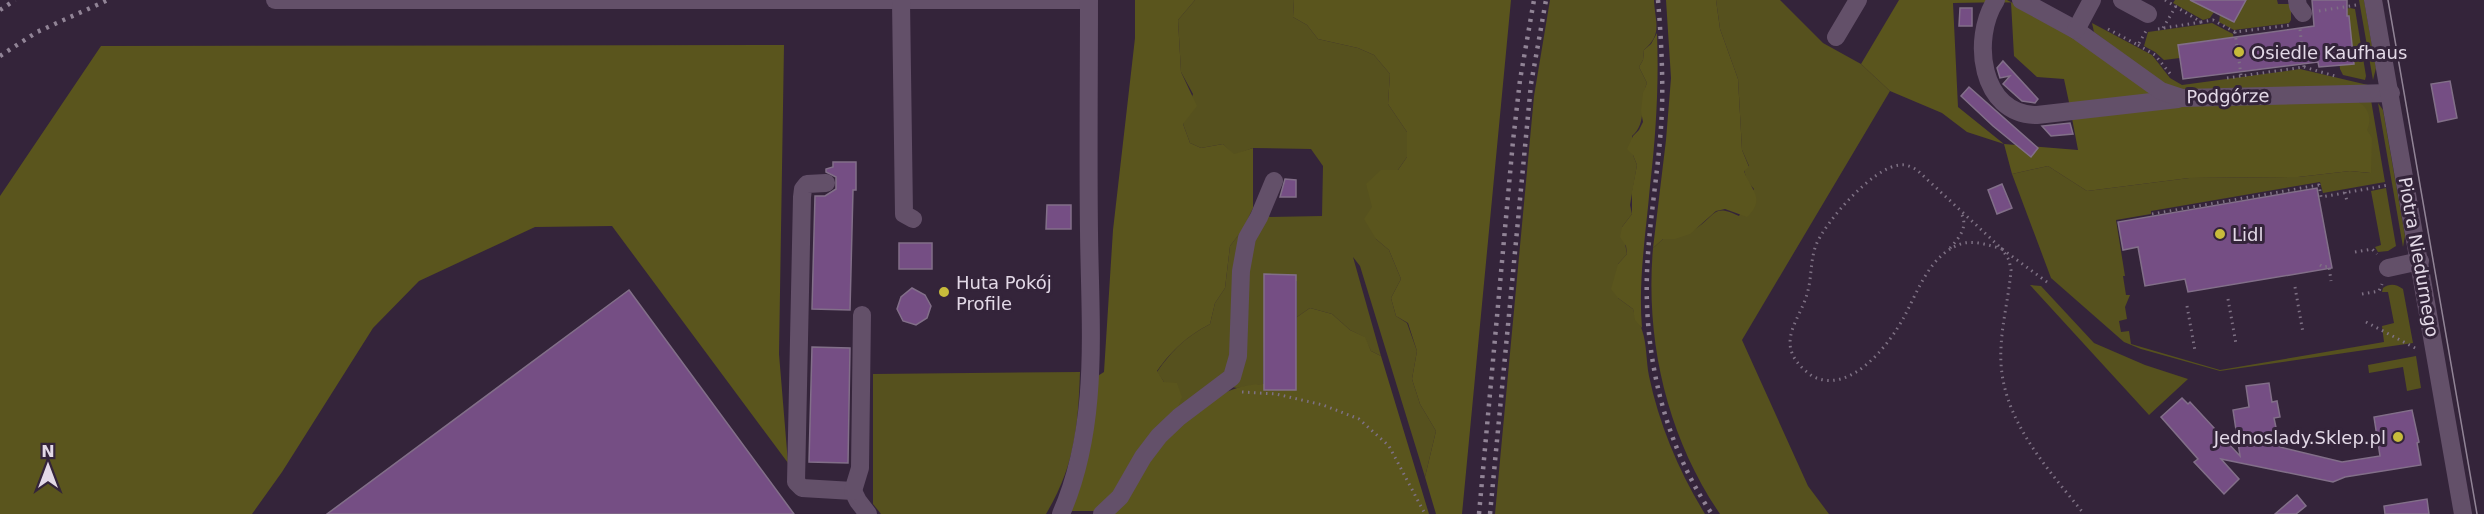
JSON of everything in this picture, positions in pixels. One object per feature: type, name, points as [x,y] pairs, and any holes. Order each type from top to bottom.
[{"type":"street","points":[[275,0],[1089,0],[1090,351],[1088,419],[1079,464],[1061,514]]},
{"type":"street","points":[[901,0],[904,214],[913,219]]},
{"type":"street","points":[[1836,37],[1858,0]]},
{"type":"street","points":[[1996,0],[1988,16],[1983,61],[1993,92],[2015,111],[2037,115],[2182,98]]},
{"type":"street","name":"Podgórze","points":[[2021,0],[2076,30],[2169,95],[2182,98],[2391,93]]},
{"type":"street","points":[[2076,30],[2092,0]]},
{"type":"street","points":[[2122,0],[2148,14]]},
{"type":"street","name":"Piotra Niedurnego","points":[[2365,2],[2391,93],[2463,514]]},
{"type":"street","points":[[1102,514],[1120,497],[1143,457],[1159,436],[1179,417],[1232,377],[1238,356],[1241,272],[1247,238],[1259,217],[1274,181]]},
{"type":"street","points":[[826,183],[807,184],[803,189],[802,197],[796,482],[802,488],[853,491]]},
{"type":"street","points":[[2385,262],[2420,261]]},
{"type":"street","points":[[853,491],[860,468],[862,315]]},
{"type":"street","points":[[853,491],[868,514]]},
{"type":"path","points":[[2165,0],[2201,21],[2213,20],[2235,32],[2299,24],[2304,67],[2219,79]]},
{"type":"path","points":[[2300,7],[2365,2]]},
{"type":"path","points":[[2163,28],[2176,6]]},
{"type":"path","points":[[2235,32],[2241,76]]},
{"type":"path","points":[[2138,45],[2155,55],[2171,76],[2178,80]]},
{"type":"path","points":[[1960,210],[1965,220],[1963,229],[1920,283],[1904,317],[1892,335],[1859,371],[1845,378],[1829,381],[1814,376],[1802,368],[1794,357],[1790,345],[1790,334],[1807,296],[1817,244],[1831,221],[1873,178],[1899,165],[1910,166],[1934,185],[2002,249],[2047,282]]},
{"type":"path","points":[[2152,214],[2319,185],[2321,197],[2389,185]]},
{"type":"path","points":[[2345,192],[2346,202]]},
{"type":"path","points":[[1949,249],[1960,244],[1972,243],[2002,249],[2009,260],[2011,270],[2001,350],[2006,393],[2014,416],[2033,450],[2084,514]]},
{"type":"path","points":[[2355,252],[2372,249],[2385,262]]},
{"type":"path","points":[[2320,265],[2329,266],[2331,281]]},
{"type":"path","points":[[2295,287],[2303,333]]},
{"type":"path","points":[[2228,299],[2236,344]]},
{"type":"path","points":[[2187,306],[2195,351]]},
{"type":"path","points":[[2366,322],[2417,349]]},
{"type":"path","points":[[1215,390],[1276,394],[1323,405],[1359,419],[1389,446],[1425,514]]},
{"type":"shaded area","points":[[1135,0],[1195,0],[1178,20],[1181,72],[1197,106],[1183,124],[1190,143],[1201,148],[1223,144],[1234,154],[1253,148],[1253,208],[1243,229],[1230,246],[1225,288],[1215,303],[1210,324],[1180,344],[1157,371],[1164,382],[1177,383],[1182,397],[1177,411],[1117,494],[1099,511],[1067,511],[1096,377],[1104,372],[1113,230],[1135,38]]},
{"type":"shaded area","points":[[1195,0],[1294,0],[1293,17],[1307,25],[1318,39],[1358,48],[1374,55],[1390,74],[1388,104],[1407,132],[1407,157],[1372,207],[1376,239],[1389,250],[1401,279],[1391,298],[1396,316],[1407,323],[1417,351],[1412,379],[1420,404],[1436,431],[1425,477],[1360,266],[1353,257],[1381,356],[1371,351],[1364,337],[1350,330],[1332,314],[1310,308],[1297,317],[1297,281],[1265,281],[1263,384],[1237,388],[1227,386],[1244,272],[1264,213],[1270,217],[1322,216],[1323,166],[1311,149],[1253,148],[1234,155],[1223,144],[1201,148],[1190,143],[1183,124],[1193,94],[1181,72],[1178,20]]},
{"type":"shaded area","points":[[1294,0],[1511,0],[1462,514],[1436,514],[1425,477],[1436,431],[1420,404],[1412,379],[1417,351],[1408,323],[1396,316],[1391,298],[1401,279],[1389,250],[1376,239],[1364,219],[1372,207],[1366,184],[1381,170],[1398,170],[1407,157],[1407,132],[1388,104],[1390,74],[1374,55],[1358,48],[1318,39],[1307,25],[1293,17]]},
{"type":"shaded area","points":[[1550,0],[1654,0],[1656,33],[1654,39],[1644,50],[1643,60],[1639,67],[1647,83],[1642,118],[1637,131],[1632,136],[1633,155],[1637,165],[1630,205],[1632,214],[1622,227],[1627,254],[1618,264],[1618,298],[1633,309],[1641,327],[1653,394],[1664,430],[1678,465],[1705,514],[1495,514],[1534,96]]},
{"type":"shaded area","points":[[1666,0],[1716,0],[1720,29],[1738,79],[1742,150],[1749,167],[1744,171],[1755,194],[1756,205],[1747,217],[1725,209],[1716,211],[1690,234],[1675,239],[1663,239],[1653,248],[1671,78]]},
{"type":"shaded area","points":[[1716,0],[1780,0],[1823,43],[1861,64],[1890,91],[1742,340],[1808,486],[1829,514],[1720,514],[1686,453],[1673,420],[1664,387],[1653,318],[1651,283],[1653,248],[1663,239],[1694,230],[1716,212],[1731,212],[1739,216],[1754,189],[1747,181],[1744,170],[1749,166],[1742,150],[1738,79],[1720,29]]},
{"type":"shaded area","points":[[1899,0],[2007,0],[2011,2],[1953,3],[1958,107],[2004,144],[1967,132],[1942,113],[1890,91],[1861,64]]},
{"type":"shaded area","points":[[2175,0],[2206,0],[2214,12],[2210,18],[2203,20],[2173,3]]},
{"type":"shaded area","points":[[2246,0],[2277,0],[2278,4],[2291,4],[2291,20],[2289,23],[2234,30],[2219,22],[2220,15],[2234,22]]},
{"type":"shaded area","points":[[2359,0],[2364,0],[2376,68],[2373,80]]},
{"type":"shaded area","points":[[2011,2],[2073,35],[2162,98],[2070,107],[2064,79],[2037,77],[2014,56]]},
{"type":"shaded area","points":[[2355,9],[2365,80],[2343,75],[2340,69],[2333,11]]},
{"type":"shaded area","points":[[2092,23],[2152,55],[2170,78],[2182,85],[2300,69],[2368,85],[2187,93],[2170,89],[2094,32]]},
{"type":"shaded area","points":[[2212,23],[2233,34],[2235,47],[2225,38],[2178,45],[2180,58],[2164,60],[2144,46],[2148,32]]},
{"type":"shaded area","points":[[1657,33],[1657,110],[1642,274],[1642,328],[1635,320],[1633,309],[1618,298],[1611,289],[1618,264],[1627,254],[1626,246],[1620,237],[1622,227],[1632,214],[1632,191],[1637,165],[1633,155],[1627,149],[1643,122],[1641,111],[1643,93],[1647,83],[1639,67],[1643,60],[1644,50],[1651,44]]},
{"type":"shaded area","points":[[784,45],[779,354],[788,463],[612,226],[535,227],[419,281],[373,328],[282,472],[252,514],[0,514],[0,196],[101,46]]},
{"type":"shaded area","points":[[2371,100],[2385,182],[2323,193],[2320,182],[2151,211],[2151,214],[2116,220],[2126,295],[2130,295],[2125,307],[2127,319],[2119,321],[2121,332],[2129,331],[2131,344],[2220,370],[2384,342],[2382,326],[2394,323],[2388,292],[2382,292],[2383,288],[2393,285],[2403,289],[2413,343],[2220,371],[2124,342],[2051,278],[2012,174],[2048,166],[2087,191],[2189,178],[2298,177],[2350,171],[2370,173],[2371,158],[2360,102]]},
{"type":"shaded area","points":[[2182,101],[2359,102],[2367,111],[2369,118],[2367,130],[2372,138],[2371,173],[2350,171],[2298,177],[2189,178],[2087,191],[2048,166],[2012,174],[2004,144],[2078,150],[2071,113]]},
{"type":"shaded area","points":[[2378,103],[2383,110],[2405,236],[2403,247]]},
{"type":"shaded area","points":[[2386,188],[2396,246],[2388,251],[2378,252],[2375,247],[2381,245],[2371,191]]},
{"type":"shaded area","points":[[1243,229],[1232,353],[1226,371],[1177,411],[1157,372],[1181,344],[1210,324],[1215,303],[1225,288],[1230,246]]},
{"type":"shaded area","points":[[2030,285],[2041,286],[2094,343],[2145,365],[2188,379],[2149,415]]},
{"type":"shaded area","points":[[1310,308],[1332,314],[1350,330],[1365,337],[1371,351],[1381,356],[1429,514],[1107,514],[1163,440],[1198,409],[1217,396],[1244,386],[1296,384],[1297,317]]},
{"type":"shaded area","points":[[2416,356],[2421,388],[2407,391],[2403,367],[2369,373],[2368,365]]},
{"type":"shaded area","points":[[1080,372],[1076,428],[1069,462],[1056,496],[1046,514],[881,514],[873,504],[873,374]]},
{"type":"building","points":[[2190,0],[2246,0],[2234,22]]},
{"type":"building","points":[[2312,0],[2347,0],[2354,64],[2319,67],[2318,62],[2183,79],[2178,45],[2314,26]]},
{"type":"building","points":[[1960,8],[1972,8],[1972,26],[1959,26]]},
{"type":"building","points":[[2003,61],[2038,99],[2035,103],[2022,101],[2003,84],[2010,76],[2000,78],[1997,68]]},
{"type":"building","points":[[2450,81],[2457,118],[2438,122],[2431,84]]},
{"type":"building","points":[[1969,87],[2038,148],[2031,157],[1961,96]]},
{"type":"building","points":[[2070,123],[2073,134],[2051,136],[2042,126]]},
{"type":"building","points":[[833,162],[856,162],[856,190],[853,190],[850,310],[812,309],[815,196],[825,196],[836,189],[836,177],[826,172],[826,169],[833,167]]},
{"type":"building","points":[[1285,179],[1296,180],[1296,197],[1280,197]]},
{"type":"building","points":[[2002,184],[2012,208],[1997,214],[1988,190]]},
{"type":"building","name":"Lidl","points":[[2317,188],[2332,268],[2188,292],[2185,279],[2145,286],[2138,247],[2123,250],[2118,222]]},
{"type":"building","points":[[1047,205],[1071,205],[1071,229],[1046,229]]},
{"type":"building","points":[[899,243],[932,243],[932,269],[899,269]]},
{"type":"building","points":[[1264,274],[1296,275],[1296,390],[1264,390]]},
{"type":"building","points":[[912,288],[925,295],[931,306],[927,318],[916,325],[903,321],[897,309],[901,297]]},
{"type":"building","points":[[629,290],[794,514],[327,514]]},
{"type":"building","points":[[812,347],[850,348],[848,463],[809,462]]},
{"type":"building","points":[[2269,383],[2272,402],[2277,401],[2280,417],[2274,418],[2280,447],[2342,462],[2380,456],[2374,417],[2412,410],[2421,465],[2345,477],[2333,482],[2221,459],[2239,479],[2224,494],[2194,462],[2198,459],[2161,417],[2182,398],[2188,404],[2190,402],[2240,456],[2233,410],[2249,407],[2246,386]]},
{"type":"building","points":[[2297,495],[2306,506],[2296,514],[2275,514]]},
{"type":"building","points":[[2427,499],[2429,514],[2385,514],[2384,506]]},
{"type":"tram line","points":[[2388,0],[2477,514]]},
{"type":"railway","points":[[0,10],[15,0]]},
{"type":"railway","points":[[0,56],[37,32],[108,0]]},
{"type":"railway","points":[[1479,514],[1513,141],[1520,80],[1534,0]]},
{"type":"railway","points":[[1490,514],[1531,84],[1546,0]]},
{"type":"railway","points":[[1658,0],[1662,109],[1648,252],[1649,335],[1660,398],[1670,429],[1695,487],[1712,514]]},
{"type":"place","name":"Osiedle Kaufhaus","points":[[2239,52]]},
{"type":"place","name":"Lidl","points":[[2220,234]]},
{"type":"place","name":"Huta Pokój Profile","points":[[944,292]]},
{"type":"place","name":"Jednoslady.Sklep.pl","points":[[2398,437]]}]
